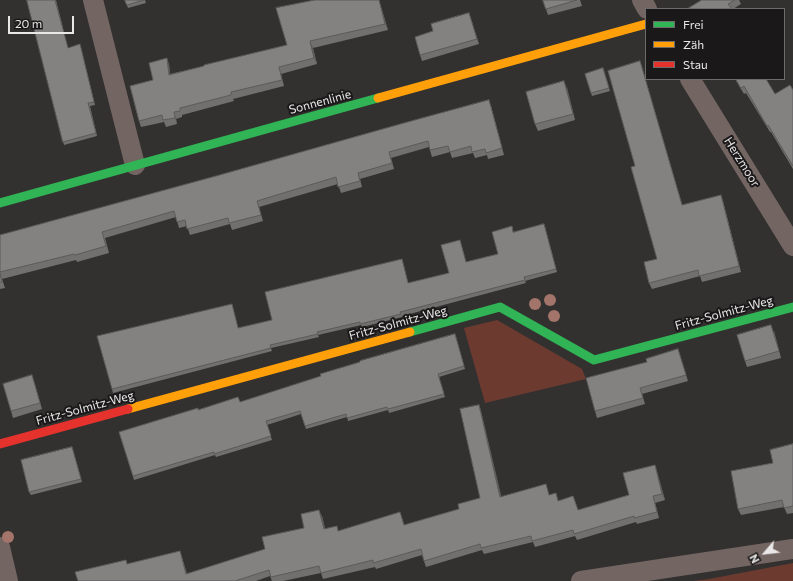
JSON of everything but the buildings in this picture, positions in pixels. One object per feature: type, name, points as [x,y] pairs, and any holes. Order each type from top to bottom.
[{"type":"street","points":[[93,0],[135,165]]},
{"type":"street","name":"Sonnenlinie","points":[[0,203],[645,24]]},
{"type":"street","name":"Herzmoor","points":[[691,80],[793,246]]},
{"type":"street","name":"Fritz-Solmitz-Weg","points":[[0,444],[500,307],[594,360],[793,307]]},
{"type":"street","points":[[0,547],[8,581]]},
{"type":"street","points":[[581,581],[793,549]]},
{"type":"shaded area","points":[[497,320],[582,369],[586,379],[485,403],[464,328]]},
{"type":"shaded area","points":[[793,563],[793,581],[693,581],[709,579]]},
{"type":"traffic: fast","points":[[0,203],[378,98]]},
{"type":"traffic: fast","points":[[410,332],[500,307],[594,360],[793,307]]},
{"type":"traffic: slow","points":[[378,98],[645,24]]},
{"type":"traffic: slow","points":[[128,409],[410,332]]},
{"type":"traffic: jam","points":[[0,444],[128,409]]}]
